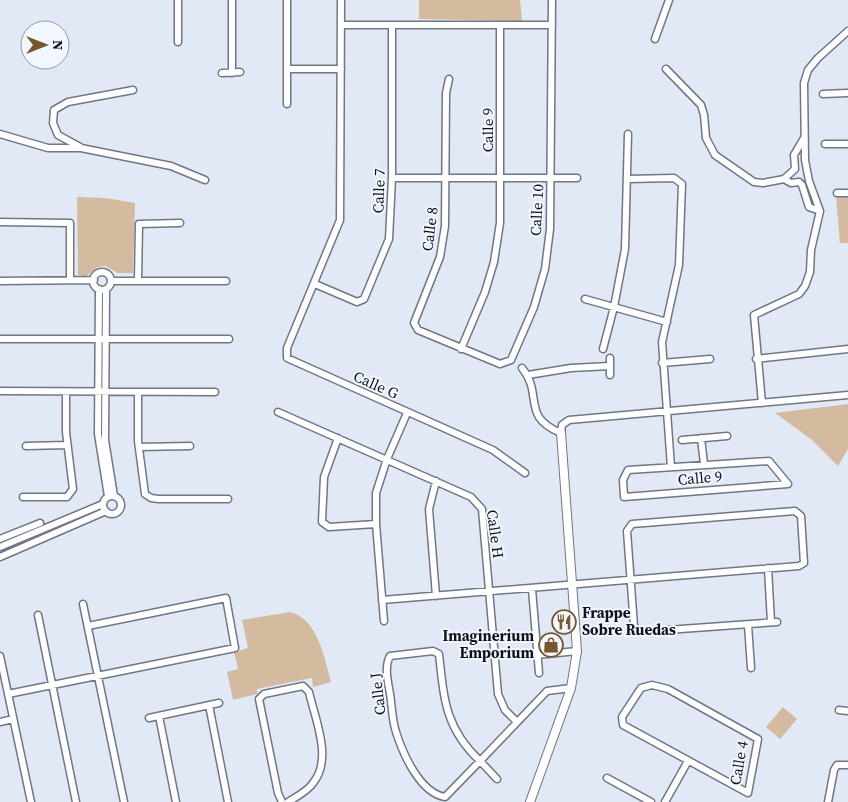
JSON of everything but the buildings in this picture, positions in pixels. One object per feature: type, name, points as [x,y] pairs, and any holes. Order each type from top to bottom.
[{"type":"street","points":[[178,0],[178,42]]},
{"type":"street","points":[[232,0],[232,73]]},
{"type":"street","points":[[287,0],[287,104]]},
{"type":"street","points":[[315,284],[340,220],[341,0]]},
{"type":"street","name":"Calle 10","points":[[461,349],[500,364],[511,360],[534,306],[545,269],[550,229],[552,0]]},
{"type":"street","points":[[656,39],[669,0]]},
{"type":"street","points":[[341,25],[552,25]]},
{"type":"street","name":"Calle 7","points":[[315,284],[356,302],[364,299],[389,239],[392,178],[392,25]]},
{"type":"street","name":"Calle 9","points":[[461,349],[485,292],[494,262],[500,223],[500,25]]},
{"type":"street","points":[[762,402],[756,358],[754,315],[799,294],[805,286],[810,272],[811,250],[820,212],[809,181],[804,138],[804,82],[808,70],[818,58],[848,31]]},
{"type":"street","points":[[287,70],[341,69]]},
{"type":"street","points":[[666,69],[701,105],[706,138],[715,155],[754,182],[763,183],[784,179],[802,184],[808,206],[820,212]]},
{"type":"street","points":[[222,73],[240,72]]},
{"type":"street","name":"Calle 8","points":[[449,79],[446,93],[445,226],[440,257],[414,323],[418,330],[461,349]]},
{"type":"street","points":[[81,148],[58,136],[53,123],[54,110],[68,102],[133,90]]},
{"type":"street","points":[[822,94],[848,93]]},
{"type":"street","points":[[0,134],[48,148],[81,148],[171,166],[205,180]]},
{"type":"street","points":[[603,349],[614,307],[625,249],[628,134]]},
{"type":"street","points":[[784,179],[794,170],[794,155],[804,138]]},
{"type":"street","points":[[825,144],[848,144]]},
{"type":"street","points":[[392,178],[577,178]]},
{"type":"street","points":[[628,179],[674,178],[682,184],[679,265],[662,342],[662,363],[671,467]]},
{"type":"street","points":[[837,193],[848,193]]},
{"type":"street","points":[[0,222],[70,223],[70,280]]},
{"type":"street","points":[[138,281],[139,224],[180,223]]},
{"type":"street","points":[[94,280],[97,274],[102,272],[108,274],[111,281]]},
{"type":"street","points":[[0,281],[94,280],[102,289],[102,392],[111,496]]},
{"type":"street","points":[[102,289],[111,281],[226,281]]},
{"type":"street","name":"Calle G","points":[[315,284],[287,348],[287,358],[493,450],[525,473]]},
{"type":"street","points":[[585,299],[667,322]]},
{"type":"street","points":[[0,339],[229,339]]},
{"type":"street","points":[[756,358],[848,348]]},
{"type":"street","points":[[610,358],[610,375]]},
{"type":"street","points":[[662,363],[710,359]]},
{"type":"street","points":[[528,375],[571,368],[610,366]]},
{"type":"street","points":[[522,368],[528,375],[539,419],[546,427],[561,434]]},
{"type":"street","points":[[0,392],[215,392]]},
{"type":"street","points":[[24,497],[68,497],[73,489],[67,445],[66,392]]},
{"type":"street","points":[[138,392],[139,447],[146,494],[151,498],[228,499]]},
{"type":"street","points":[[530,802],[571,688],[577,651],[561,434],[562,425],[569,420],[848,395]]},
{"type":"street","name":"Calle H","points":[[278,412],[471,497],[482,509],[498,694],[504,710],[517,722]]},
{"type":"street","points":[[384,621],[376,524],[376,493],[387,459],[408,413]]},
{"type":"street","points":[[682,440],[727,436]]},
{"type":"street","points":[[338,438],[324,477],[322,522],[328,527],[376,524]]},
{"type":"street","points":[[701,438],[704,464]]},
{"type":"street","points":[[26,446],[67,445]]},
{"type":"street","points":[[139,447],[190,446]]},
{"type":"street","name":"Calle 9","points":[[769,461],[788,484],[624,497],[623,480],[628,470],[704,464],[769,461]]},
{"type":"street","points":[[436,481],[429,508],[436,596]]},
{"type":"street","points":[[0,547],[103,504],[111,496]]},
{"type":"street","points":[[0,558],[106,511],[114,513],[121,507],[119,499],[111,496]]},
{"type":"street","points":[[103,504],[106,511]]},
{"type":"street","points":[[382,600],[532,589],[630,578],[768,568],[799,566],[804,563],[801,516],[795,511],[632,524],[627,531],[630,578],[634,626],[639,632],[774,622],[768,568]]},
{"type":"street","points":[[0,539],[40,523]]},
{"type":"street","points":[[532,589],[539,673]]},
{"type":"street","points":[[8,694],[235,648],[226,598],[88,626]]},
{"type":"street","points":[[83,604],[124,802]]},
{"type":"street","points":[[38,615],[76,802]]},
{"type":"street","points":[[748,625],[751,668]]},
{"type":"street","name":"Calle J","points":[[497,779],[480,761],[465,746],[450,723],[444,701],[439,654],[433,651],[390,656],[387,661],[388,680],[396,731],[408,760],[423,783],[436,796],[445,797],[480,761],[547,691],[571,688]]},
{"type":"street","points":[[537,655],[577,651]]},
{"type":"street","points":[[0,659],[31,802]]},
{"type":"street","name":"Calle 4","points":[[652,685],[668,689],[758,739],[748,793],[688,761],[623,725],[622,717],[641,688],[652,685]]},
{"type":"street","points":[[282,802],[278,793],[259,699],[264,694],[303,686],[309,692],[311,700],[322,751],[322,766],[313,784],[288,802]]},
{"type":"street","points":[[149,718],[219,703]]},
{"type":"street","points":[[209,706],[228,802]]},
{"type":"street","points":[[839,710],[848,711]]},
{"type":"street","points":[[159,716],[176,802]]},
{"type":"street","points":[[0,722],[14,719]]},
{"type":"street","points":[[665,802],[688,761]]},
{"type":"street","points":[[828,802],[834,770],[837,765],[848,765]]},
{"type":"street","points":[[607,778],[652,802]]},
{"type":"shaded area","points":[[419,0],[520,0],[522,21],[419,19]]},
{"type":"shaded area","points":[[836,196],[848,197],[848,243],[840,243]]},
{"type":"shaded area","points":[[77,197],[106,198],[135,203],[133,273],[118,273],[105,266],[98,267],[86,276],[78,275]]},
{"type":"shaded area","points":[[848,404],[848,449],[838,466],[812,440],[775,413]]},
{"type":"shaded area","points":[[290,612],[300,616],[313,631],[322,651],[331,682],[313,687],[312,678],[257,689],[257,694],[233,700],[227,672],[238,669],[234,652],[248,648],[242,620]]},
{"type":"shaded area","points":[[783,707],[797,719],[780,739],[766,727]]},
{"type":"place","name":"Frappe Sobre Ruedas","points":[[564,622]]},
{"type":"place","name":"Imaginerium Emporium","points":[[551,645]]}]
